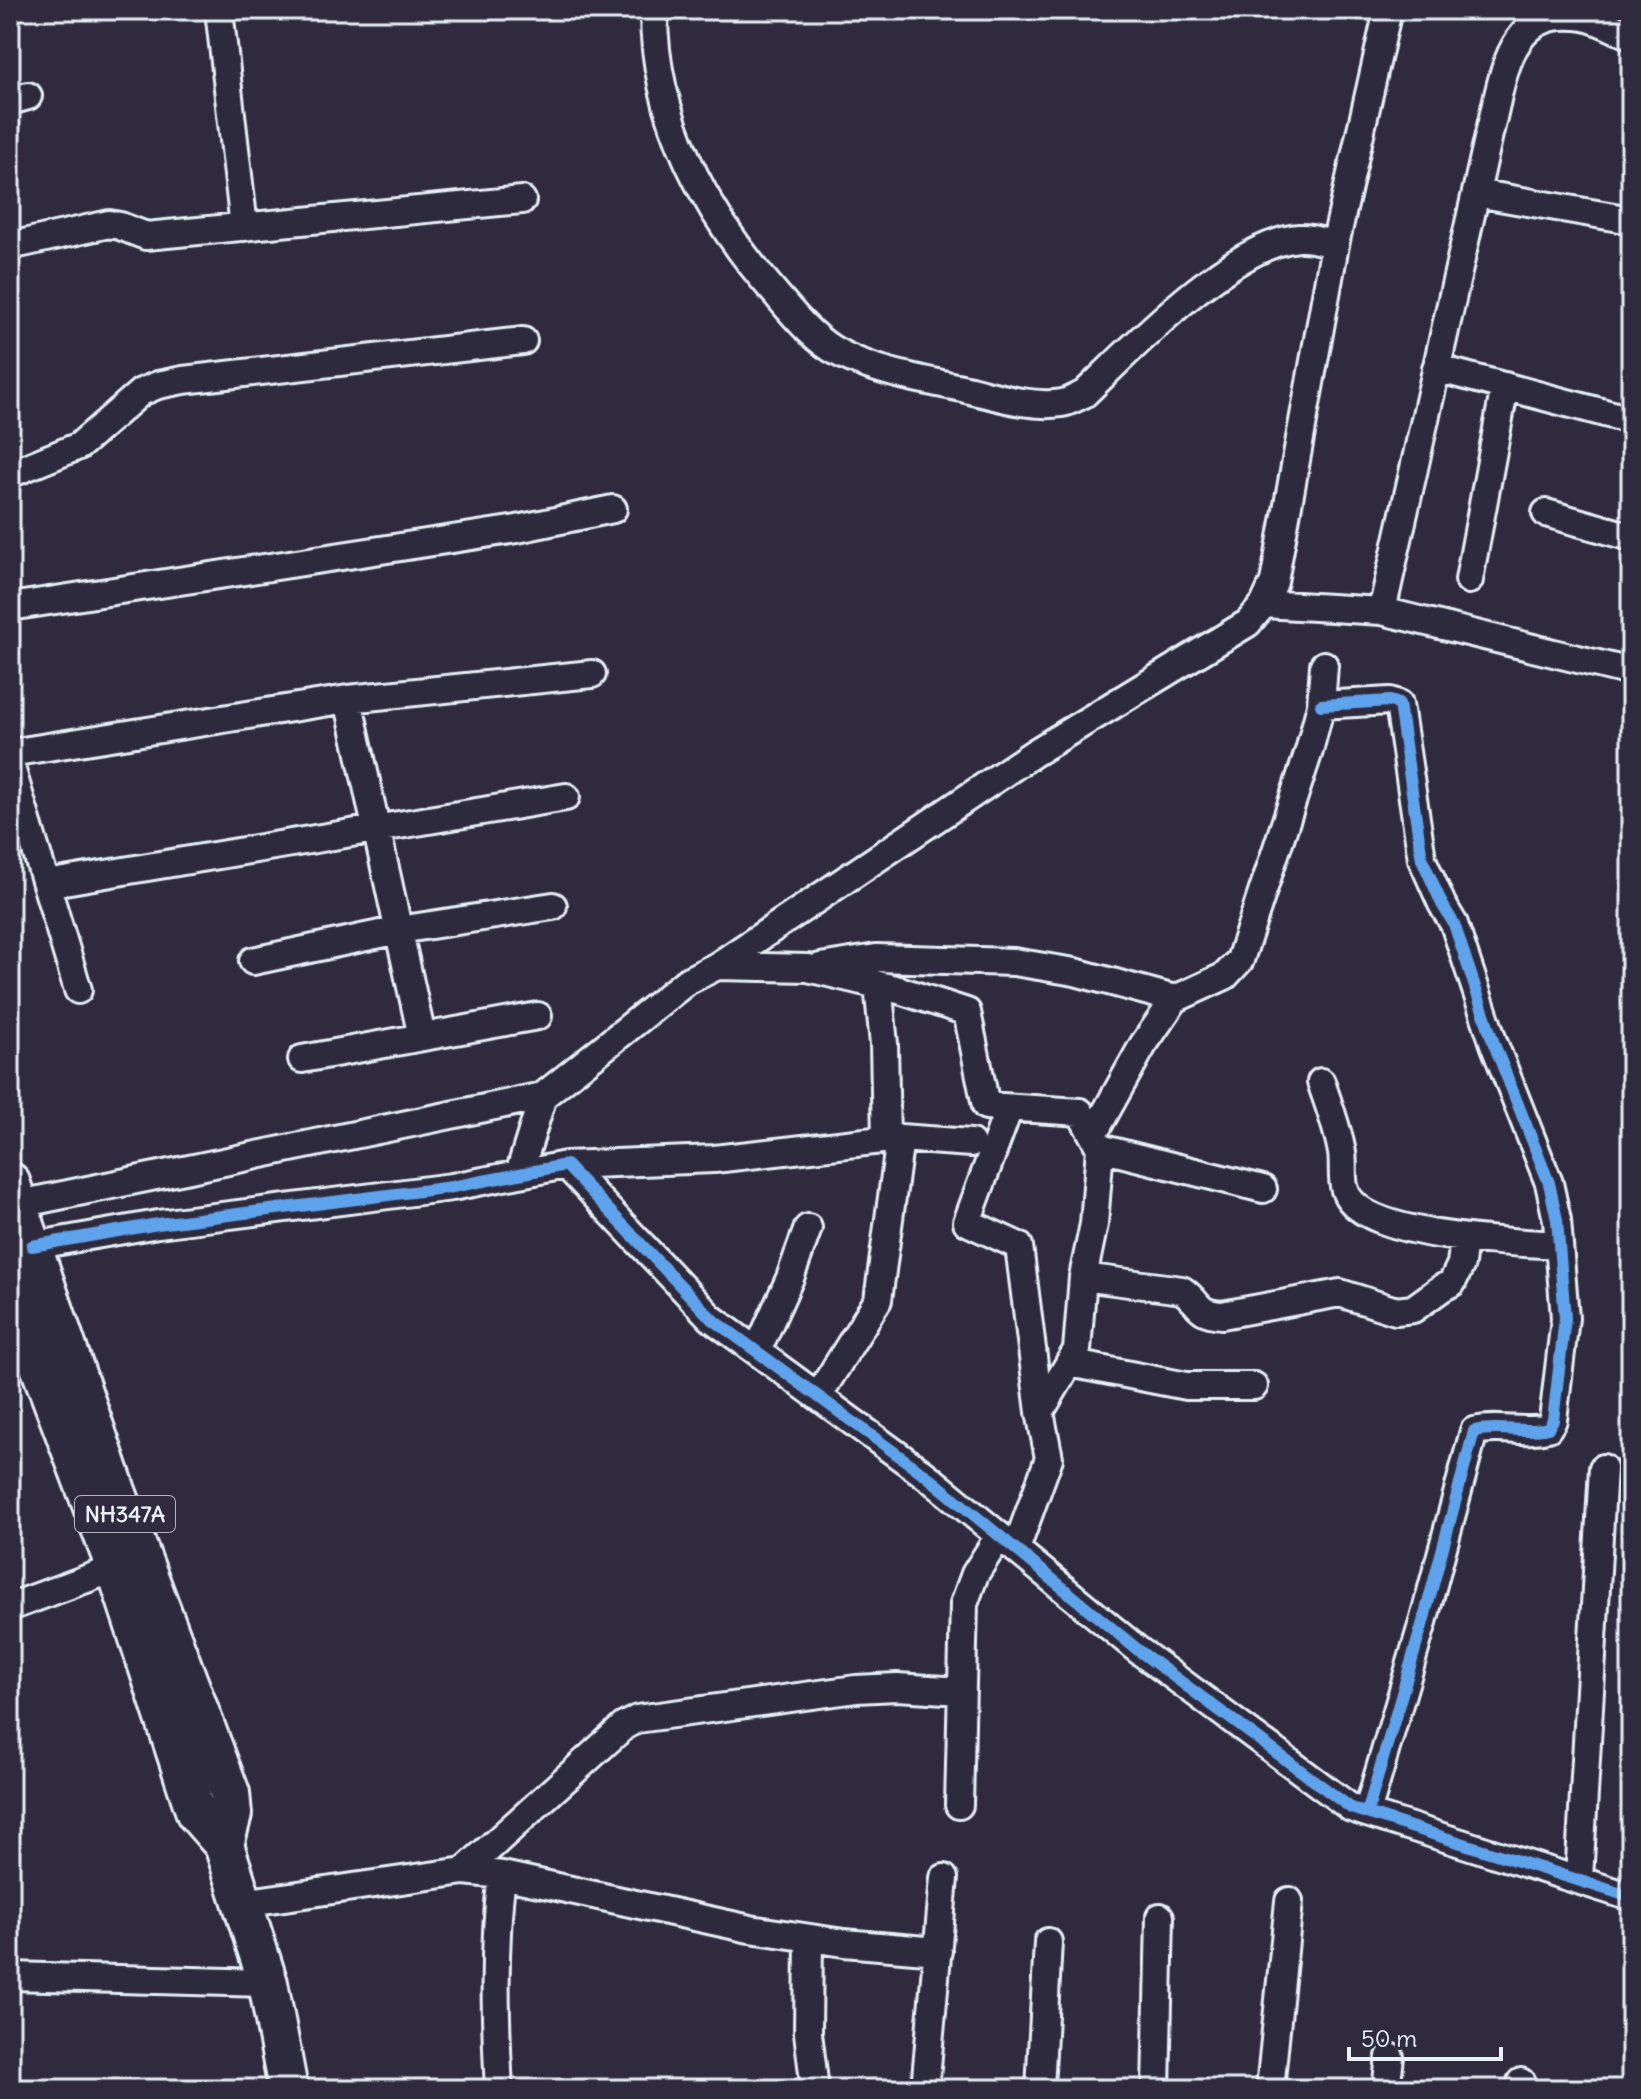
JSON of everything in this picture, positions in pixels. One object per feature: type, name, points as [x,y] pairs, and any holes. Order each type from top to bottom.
[{"type":"highway","name":"NH347A","points":[[12,1197],[32,1246],[116,1491],[230,1793],[232,1814],[224,1845]]},
{"type":"highway","name":"NH347A","points":[[10,1287],[116,1568],[196,1813],[224,1845],[268,1983],[288,2089]]},
{"type":"street","points":[[219,10],[244,227]]},
{"type":"street","points":[[654,10],[660,79],[683,157],[722,226],[767,285],[806,328],[832,349],[861,363],[1010,399],[1063,403],[1084,394],[1196,291],[1250,255],[1297,238],[1335,245]]},
{"type":"street","points":[[12,1197],[543,1096],[687,981],[717,966],[1034,753],[1248,623],[1264,604],[1274,582],[1335,245],[1388,10]]},
{"type":"street","points":[[1382,611],[1510,53],[1526,29],[1558,16],[1586,17],[1631,36]]},
{"type":"street","points":[[1476,193],[1631,220]]},
{"type":"street","points":[[10,246],[109,224],[146,236],[522,200]]},
{"type":"street","points":[[10,474],[79,446],[125,404],[141,392],[158,385],[523,341]]},
{"type":"street","points":[[1436,368],[1631,420]]},
{"type":"street","points":[[1469,580],[1505,386]]},
{"type":"street","points":[[10,607],[517,529],[613,509]]},
{"type":"street","points":[[1546,513],[1631,537]]},
{"type":"street","points":[[1264,604],[1382,611],[1631,672]]},
{"type":"street","points":[[1040,1412],[1077,1350],[1083,1277],[1094,1224],[1096,1141],[1143,1045],[1175,999],[1225,976],[1240,960],[1294,801],[1321,705],[1324,665]]},
{"type":"street","points":[[10,753],[348,699],[592,674]]},
{"type":"street","points":[[348,699],[422,1037]]},
{"type":"street","points":[[1321,705],[1390,701],[1399,704],[1422,859],[1454,924],[1494,1044],[1549,1183],[1557,1220],[1565,1318],[1553,1420],[1548,1428],[1534,1432],[1488,1428],[1474,1431],[1423,1622],[1367,1813]]},
{"type":"street","points":[[10,764],[78,990]]},
{"type":"street","points":[[46,884],[566,797]]},
{"type":"street","points":[[253,961],[399,930],[553,906]]},
{"type":"street","points":[[717,966],[808,968],[876,958],[1014,962],[1075,972],[1175,999]]},
{"type":"street","points":[[808,968],[967,1012],[986,1106],[1080,1112],[1096,1141],[1263,1189]]},
{"type":"street","points":[[818,1396],[878,1300],[893,1139],[878,985]]},
{"type":"street","points":[[302,1059],[538,1016]]},
{"type":"street","points":[[1321,1082],[1339,1135],[1344,1190],[1354,1206],[1398,1225],[1429,1234],[1559,1245]]},
{"type":"street","points":[[519,1174],[543,1096]]},
{"type":"street","points":[[959,1805],[964,1604],[975,1574],[1007,1543],[1049,1458],[1040,1412],[1019,1246],[967,1222],[1009,1108]]},
{"type":"street","points":[[32,1246],[158,1224],[452,1187],[566,1165],[714,1159],[893,1139],[971,1143]]},
{"type":"street","points":[[566,1165],[711,1318],[928,1477],[1150,1659],[1351,1808],[1631,1897]]},
{"type":"street","points":[[757,1351],[790,1278],[808,1228]]},
{"type":"street","points":[[1083,1277],[1182,1290],[1202,1311],[1211,1314],[1222,1315],[1340,1293],[1396,1311],[1413,1309],[1452,1283],[1461,1264],[1464,1238]]},
{"type":"street","points":[[1069,1363],[1186,1386],[1254,1386]]},
{"type":"street","points":[[1579,1879],[1603,1468]]},
{"type":"street","points":[[10,1607],[116,1568]]},
{"type":"street","points":[[464,1871],[624,1726],[637,1719],[856,1689],[897,1687],[962,1691]]},
{"type":"street","points":[[243,1903],[464,1871],[502,1875],[750,1929],[938,1951]]},
{"type":"street","points":[[499,2089],[496,2029],[498,1910],[502,1875]]},
{"type":"street","points":[[925,2089],[944,1878]]},
{"type":"street","points":[[1270,2089],[1289,1901]]},
{"type":"street","points":[[1156,2089],[1160,1917]]},
{"type":"street","points":[[809,1938],[808,2033],[815,2089]]},
{"type":"street","points":[[1040,2089],[1048,1942]]},
{"type":"street","points":[[10,1976],[268,1983]]},
{"type":"street","points":[[1386,2089],[1390,2057]]},
{"type":"cycle path","points":[[1321,705],[1390,701],[1399,704],[1422,859],[1454,924],[1494,1044],[1549,1183],[1557,1220],[1565,1318],[1553,1420],[1548,1428],[1474,1431],[1423,1622],[1367,1813]]},
{"type":"cycle path","points":[[32,1246],[158,1224],[452,1187],[566,1165],[711,1318],[928,1477],[1138,1650],[1351,1808],[1631,1897]]}]
